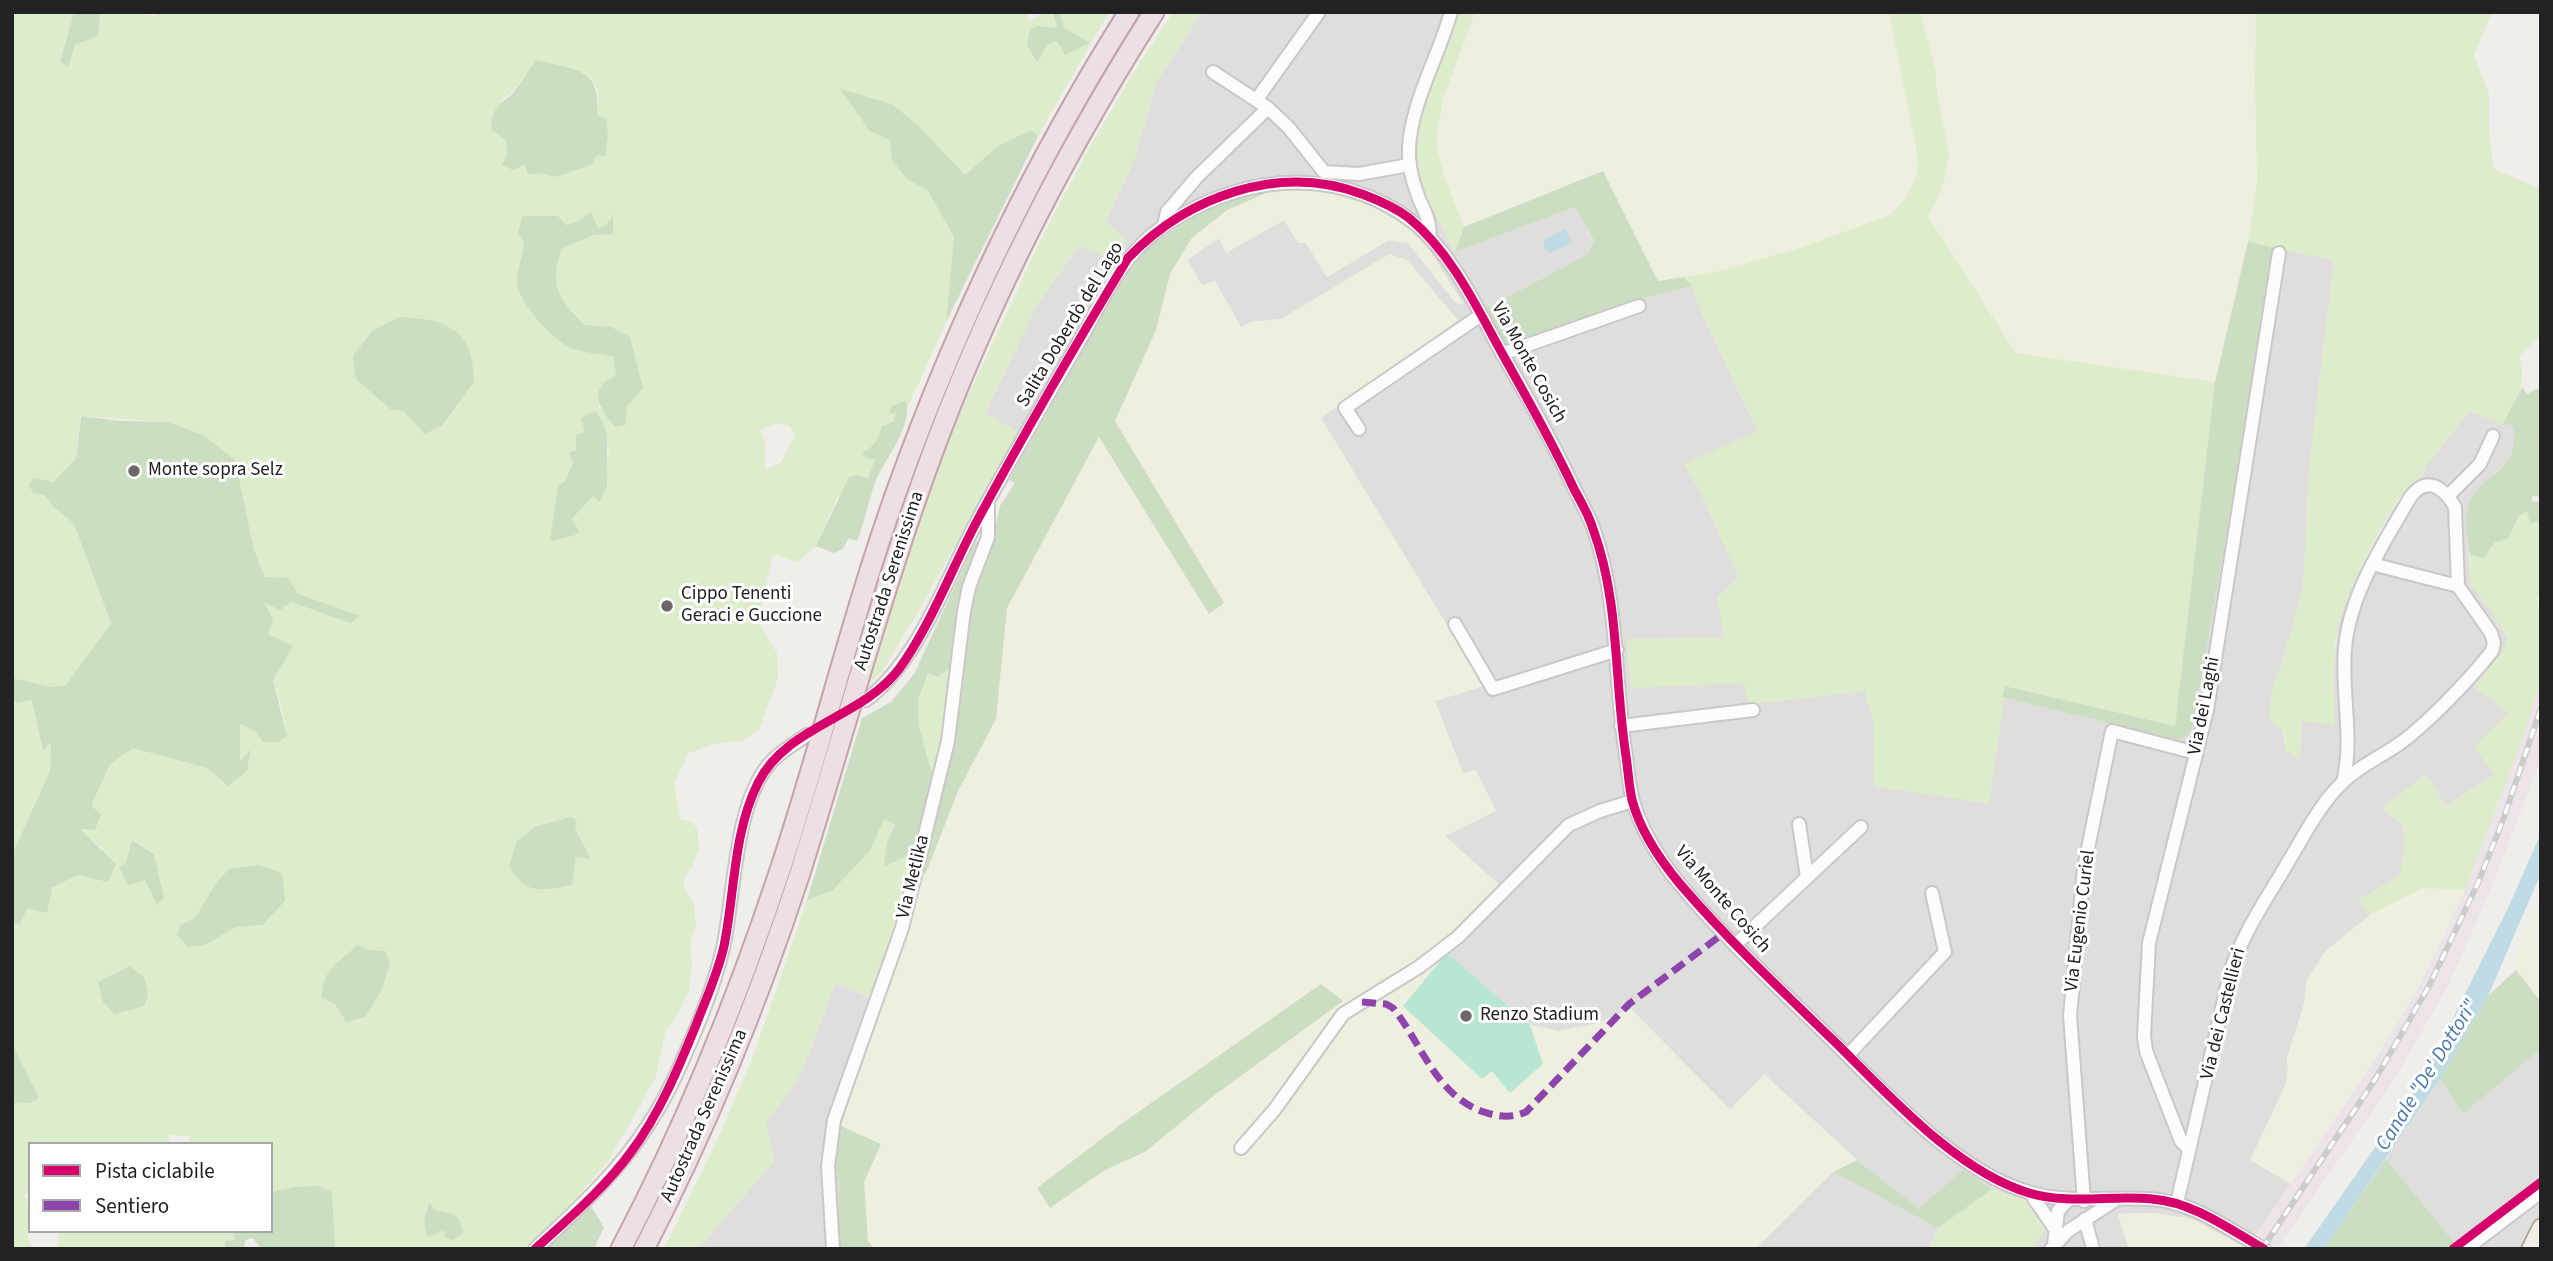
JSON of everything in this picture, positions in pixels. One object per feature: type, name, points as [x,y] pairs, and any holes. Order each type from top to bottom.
[{"type":"highway","name":"Autostrada Serenissima","points":[[621,1249],[690,1107],[758,936],[895,494],[945,364],[1002,240],[1044,158],[1129,12]]},
{"type":"highway","name":"Autostrada Serenissima","points":[[644,1249],[710,1114],[777,942],[839,749],[887,585],[964,371],[1020,248],[1063,166],[1154,12]]},
{"type":"main road","points":[[2530,1249],[2541,1227]]},
{"type":"street","points":[[1257,99],[1319,12]]},
{"type":"street","points":[[1429,237],[1431,228],[1417,195],[1409,165],[1409,146],[1413,122],[1451,12]]},
{"type":"street","points":[[1213,72],[1268,108],[1289,128],[1324,172],[1359,174],[1409,165]]},
{"type":"street","name":"Salita Doberdò del Lago","points":[[1164,226],[1167,212],[1197,177],[1268,108]]},
{"type":"street","name":"Salita Doberdò del Lago","points":[[866,700],[883,688],[900,668],[988,501],[1128,258],[1147,238],[1198,206],[1228,194],[1263,184],[1292,181],[1337,187],[1375,199],[1405,215],[1429,237]]},
{"type":"street","name":"Via Monte Cosich","points":[[1429,237],[1451,263],[1552,440],[1593,528],[1607,582],[1617,650],[1621,726],[1633,801],[1651,842],[1676,879],[1734,945],[1947,1149],[2004,1184],[2031,1194],[2068,1200],[2150,1199],[2177,1203]]},
{"type":"street","name":"Via dei Laghi","points":[[2188,1147],[2181,1141],[2146,1051],[2144,1036],[2149,943],[2207,710],[2279,253]]},
{"type":"street","points":[[1502,354],[1639,306]]},
{"type":"street","name":"Via Monte Cosich","points":[[1359,429],[1345,408],[1481,315]]},
{"type":"street","points":[[2372,564],[2458,586],[2455,507],[2448,496],[2480,464],[2493,436]]},
{"type":"street","name":"Via dei Castellieri","points":[[2343,782],[2348,749],[2344,686],[2349,620],[2372,564],[2417,488],[2426,485],[2436,487],[2448,496]]},
{"type":"street","name":"Via Metlika","points":[[833,1249],[828,1166],[834,1121],[905,914],[948,741],[964,611],[969,587],[988,537],[988,501]]},
{"type":"street","name":"Via dei Castellieri","points":[[2177,1203],[2188,1147],[2200,1111],[2238,947],[2306,832],[2343,782],[2421,726],[2492,650],[2494,643],[2491,633],[2458,586]]},
{"type":"street","points":[[1455,624],[1493,689],[1617,650]]},
{"type":"street","points":[[1621,726],[1753,710]]},
{"type":"street","name":"Via Eugenio Curiel","points":[[2084,1200],[2070,1015],[2084,868],[2112,731],[2196,753]]},
{"type":"street","points":[[535,1249],[599,1189],[630,1153],[675,1078],[723,951],[745,814],[758,783],[771,762],[807,735]]},
{"type":"street","points":[[1241,1148],[1275,1110],[1343,1014],[1419,967],[1458,937],[1569,825],[1600,811],[1633,801]]},
{"type":"street","points":[[1799,824],[1807,877]]},
{"type":"street","points":[[1734,945],[1861,827]]},
{"type":"street","points":[[1847,1055],[1945,951],[1931,893]]},
{"type":"street","points":[[2466,1249],[2541,1192]]},
{"type":"street","points":[[2031,1194],[2061,1230]]},
{"type":"street","points":[[2052,1246],[2061,1230],[2085,1219],[2116,1199]]},
{"type":"street","points":[[2061,1230],[2058,1211],[2068,1200]]},
{"type":"street","points":[[2177,1203],[2264,1249]]},
{"type":"street","points":[[2085,1219],[2092,1249]]},
{"type":"shaded area","points":[[1202,12],[1457,12],[1419,130],[1418,166],[1428,200],[1455,252],[1575,207],[1594,242],[1588,254],[1485,309],[1507,345],[1644,298],[1692,286],[1701,312],[1758,432],[1685,464],[1739,578],[1717,597],[1725,638],[1627,639],[1631,687],[1744,683],[1749,704],[1865,691],[1873,721],[1874,786],[1989,803],[2002,697],[2178,740],[2276,248],[2334,260],[2309,470],[2303,588],[2280,670],[2273,684],[2286,750],[2300,759],[2301,721],[2334,666],[2338,624],[2351,587],[2393,509],[2411,484],[2421,479],[2426,466],[2469,411],[2513,426],[2516,445],[2506,464],[2489,478],[2467,513],[2470,583],[2508,639],[2502,653],[2474,687],[2509,713],[2494,775],[2446,806],[2426,775],[2382,808],[2403,825],[2405,848],[2400,876],[2359,900],[2371,914],[2326,951],[2307,979],[2304,1004],[2287,1058],[2286,1084],[2251,1159],[2291,1184],[2247,1248],[2192,1219],[2154,1213],[2118,1214],[2129,1249],[2033,1249],[2046,1226],[2026,1200],[1992,1189],[1963,1171],[1919,1208],[1857,1160],[1765,1075],[1730,1110],[1631,1009],[1595,1024],[1559,1031],[1530,1025],[1447,953],[1442,942],[1445,836],[1463,774],[1435,701],[1484,686],[1320,418],[1458,320],[1390,255],[1281,319],[1251,322],[1241,327],[1215,281],[1202,286],[1187,260],[1219,238],[1227,252],[1284,220],[1298,243],[1306,243],[1327,277],[1389,240],[1408,243],[1455,302],[1464,305],[1430,251],[1365,201],[1346,196],[1202,212],[1150,245],[1118,288],[1031,440],[985,413],[1037,305],[1079,246],[1126,241],[1106,222],[1135,158],[1156,83]]},
{"type":"shaded area","points":[[1608,611],[1617,650],[1601,650],[1596,615]]},
{"type":"shaded area","points":[[2541,679],[2541,758],[2495,879],[2448,986],[2394,1080],[2277,1249],[2247,1249],[2381,1050],[2420,984],[2465,890],[2520,746]]},
{"type":"shaded area","points":[[835,983],[883,1003],[841,1126],[834,1165],[839,1183],[839,1249],[698,1249],[774,1161],[766,1122],[795,1084],[806,1062]]},
{"type":"shaded area","points":[[2541,1049],[2541,1249],[2448,1249],[2454,1244],[2386,1159],[2440,1079],[2463,1113]]},
{"type":"shaded area","points":[[1833,1172],[1938,1228],[1930,1246],[1933,1249],[1755,1249]]},
{"type":"green space","points":[[12,12],[74,12],[60,60],[68,66],[75,45],[98,36],[100,12],[142,12],[153,16],[158,12],[1027,12],[1029,21],[1045,12],[1053,12],[1057,28],[1039,26],[1047,45],[1057,41],[1065,55],[1090,43],[1064,28],[1060,12],[1109,12],[1038,136],[1031,130],[998,146],[965,175],[919,126],[892,104],[892,160],[906,177],[928,191],[954,237],[946,322],[907,409],[905,402],[893,422],[882,426],[879,438],[870,449],[875,459],[868,480],[837,498],[816,546],[798,562],[773,554],[758,622],[777,653],[778,679],[759,730],[741,741],[713,744],[689,753],[674,784],[681,820],[691,821],[697,828],[699,848],[692,867],[684,877],[684,885],[694,904],[696,924],[690,942],[692,961],[689,990],[679,1013],[666,1030],[655,1079],[607,1163],[570,1205],[524,1249],[335,1249],[331,1192],[294,1187],[273,1192],[273,1142],[189,1142],[190,1136],[167,1135],[170,1142],[28,1142],[28,1194],[24,1195],[28,1203],[27,1231],[32,1249],[12,1249],[12,1105],[39,1098],[12,1043],[12,922],[19,925],[37,900],[80,873],[103,849],[79,829],[110,764],[133,747],[207,768],[228,786],[247,771],[251,750],[239,762],[239,723],[256,732],[287,736],[273,680],[262,601],[291,602],[350,623],[265,577],[254,550],[235,460],[203,435],[168,422],[80,416],[76,459],[52,483],[33,478],[55,508],[74,524],[111,623],[66,685],[53,687],[12,678]],"holes":[[[537,61],[584,73],[597,88],[599,100],[589,128],[555,177],[539,173],[528,175],[525,164],[507,155],[501,101],[512,92]],[[522,216],[558,216],[566,225],[579,221],[598,229],[605,227],[612,216],[613,234],[593,235],[561,249],[556,274],[563,299],[586,325],[611,327],[625,425],[599,407],[601,388],[616,375],[613,357],[550,333],[531,313],[518,288],[524,241],[518,234]],[[474,382],[443,426],[426,434],[402,411]],[[602,419],[609,450],[606,467],[608,485],[598,502],[593,495],[572,520],[558,487],[565,481],[586,432]],[[778,423],[789,426],[795,435],[781,462],[765,470],[765,441],[760,430]],[[571,817],[577,820],[575,829],[590,859],[576,857],[575,864],[536,826]],[[154,855],[157,905],[145,880],[119,867]],[[195,918],[262,925],[236,927],[205,945],[188,947],[177,935],[180,925]],[[358,945],[368,950],[385,976],[382,989],[346,1022],[335,1004],[347,955]],[[430,1203],[453,1240],[444,1230],[425,1226],[425,1210]]]},
{"type":"green space","points":[[74,12],[100,12],[98,36],[75,45],[68,67],[60,61]]},
{"type":"green space","points":[[1053,12],[1060,12],[1064,28],[1090,43],[1065,55],[1057,41],[1047,45],[1037,63],[1027,44],[1030,29],[1039,26],[1057,28]]},
{"type":"green space","points":[[1173,12],[1202,12],[1156,83],[1135,158],[1106,222],[1127,241],[1110,259],[1079,246],[1037,305],[985,413],[1019,433],[883,670],[865,688],[932,474],[1040,241],[1087,152],[1133,73]]},
{"type":"green space","points":[[1457,12],[1475,12],[1443,99],[1437,132],[1437,149],[1445,178],[1464,227],[1455,252],[1425,191],[1417,152],[1429,90]]},
{"type":"green space","points":[[1475,12],[1889,12],[1914,127],[1917,176],[1906,197],[1890,215],[1842,234],[1724,270],[1658,281],[1603,172],[1464,227],[1445,178],[1437,149],[1437,132],[1443,99]]},
{"type":"green space","points":[[1889,12],[1920,12],[1936,72],[1949,156],[1941,192],[1928,217],[2016,353],[2215,382],[2175,726],[2006,686],[1989,804],[1874,786],[1873,721],[1865,691],[1748,704],[1744,683],[1631,688],[1627,639],[1724,638],[1717,597],[1739,578],[1703,498],[1684,464],[1758,431],[1701,312],[1692,286],[1684,277],[1724,270],[1803,247],[1890,215],[1906,198],[1917,176],[1917,153]]},
{"type":"green space","points":[[1920,12],[2256,12],[2257,183],[2248,242],[2215,382],[2016,353],[1928,217],[1937,203],[1939,104],[1936,72]]},
{"type":"green space","points":[[2256,12],[2492,12],[2474,55],[2489,94],[2489,132],[2494,169],[2541,189],[2541,336],[2519,356],[2522,375],[2516,400],[2503,424],[2469,411],[2426,466],[2421,479],[2411,484],[2392,509],[2359,572],[2339,623],[2334,661],[2335,725],[2301,721],[2300,760],[2286,750],[2284,731],[2269,720],[2273,684],[2280,670],[2303,588],[2309,470],[2334,260],[2248,242],[2257,183]]},
{"type":"green space","points":[[537,60],[583,73],[595,87],[597,115],[606,119],[608,136],[605,156],[597,155],[591,165],[555,177],[539,173],[528,175],[525,165],[513,170],[502,165],[507,155],[506,140],[492,130],[492,117],[496,108],[513,93]]},
{"type":"green space","points":[[840,89],[892,104],[919,126],[965,175],[998,146],[1031,130],[1038,136],[946,322],[954,237],[928,191],[906,178],[892,160],[890,140],[870,131]]},
{"type":"green space","points":[[1603,171],[1658,281],[1684,277],[1692,286],[1644,298],[1507,345],[1485,309],[1588,254],[1594,241],[1575,207],[1455,252],[1464,227]]},
{"type":"green space","points":[[1275,189],[1320,189],[1365,201],[1401,219],[1430,251],[1464,305],[1455,302],[1408,243],[1388,240],[1327,277],[1306,243],[1299,243],[1284,220],[1226,253],[1219,238],[1187,260],[1202,285],[1215,281],[1241,327],[1251,322],[1281,319],[1389,254],[1407,260],[1458,320],[1321,418],[1484,686],[1435,701],[1463,774],[1475,769],[1496,811],[1445,836],[1501,886],[1442,942],[1482,1079],[1492,1070],[1542,1064],[1530,1025],[1559,1031],[1595,1024],[1631,1009],[1730,1109],[1764,1075],[1857,1160],[1833,1172],[1755,1249],[875,1249],[868,1241],[864,1182],[880,1144],[841,1126],[883,1003],[919,877],[958,791],[996,719],[1007,608],[1099,437],[1209,614],[1224,603],[1115,421],[1156,330],[1170,274],[1191,239],[1227,210]],"holes":[[[1321,985],[1343,1002],[1212,1097],[1142,1153],[1105,1170],[1050,1207],[1038,1189],[1124,1122]]]},
{"type":"green space","points":[[1275,189],[1227,210],[1191,239],[1170,274],[1156,330],[1115,421],[1224,603],[1209,614],[1099,437],[1007,608],[996,719],[958,791],[926,873],[919,877],[973,593],[992,544],[1000,506],[1015,483],[1009,480],[1118,288],[1150,245],[1202,212],[1245,195]]},
{"type":"green space","points":[[591,212],[598,228],[605,226],[613,215],[613,234],[593,235],[561,249],[556,273],[557,283],[568,307],[585,325],[611,327],[630,337],[643,388],[627,406],[625,425],[615,427],[604,413],[598,399],[601,387],[616,375],[613,357],[570,348],[554,337],[536,318],[518,289],[517,280],[524,242],[518,234],[522,216],[558,216],[566,225],[579,221]]},
{"type":"green space","points":[[2248,242],[2276,248],[2193,725],[2188,735],[2178,740],[2002,697],[2005,686],[2175,726],[2215,382]]},
{"type":"green space","points":[[400,317],[431,320],[449,327],[464,340],[471,357],[474,382],[442,426],[425,434],[403,411],[390,409],[356,379],[353,356],[372,331]]},
{"type":"green space","points":[[2522,387],[2527,394],[2541,387],[2541,497],[2533,496],[2531,501],[2541,502],[2541,520],[2530,524],[2527,511],[2519,516],[2508,539],[2495,542],[2484,558],[2470,555],[2468,507],[2477,490],[2507,462],[2512,453],[2513,426],[2503,424]]},
{"type":"green space","points":[[906,401],[907,411],[902,432],[875,483],[857,541],[849,538],[843,549],[834,553],[816,546],[849,477],[858,475],[868,479],[875,459],[866,458],[862,453],[875,442],[882,426],[893,422],[896,413],[889,414],[892,406]]},
{"type":"green space","points":[[595,411],[606,432],[607,487],[599,502],[593,496],[572,519],[579,532],[550,541],[558,486],[565,481],[573,463],[569,453],[576,450],[576,434],[585,432],[581,418]]},
{"type":"green space","points":[[81,416],[120,421],[168,422],[203,435],[235,460],[254,550],[265,577],[288,578],[298,594],[360,616],[350,623],[291,602],[280,610],[263,602],[273,619],[268,634],[293,646],[273,680],[287,736],[279,742],[263,742],[256,732],[240,724],[240,761],[251,749],[247,771],[228,786],[207,768],[133,748],[110,764],[91,806],[101,814],[95,830],[80,829],[116,864],[108,882],[78,875],[52,888],[47,913],[28,908],[19,925],[12,922],[12,855],[50,771],[51,742],[43,751],[32,700],[16,703],[12,699],[12,678],[53,687],[66,685],[111,623],[74,524],[44,495],[33,493],[29,485],[33,478],[53,482],[76,459]]},
{"type":"green space","points":[[2527,511],[2530,524],[2541,520],[2541,596],[2537,597],[2541,621],[2541,679],[2520,746],[2465,890],[2424,888],[2371,914],[2358,901],[2400,875],[2405,848],[2403,826],[2382,807],[2427,775],[2446,806],[2494,775],[2474,747],[2509,713],[2474,687],[2502,653],[2508,639],[2470,583],[2470,555],[2484,558],[2495,541],[2508,539],[2519,516]]},
{"type":"green space","points":[[979,540],[980,547],[962,592],[950,668],[938,677],[928,673],[918,700],[919,726],[933,778],[913,854],[884,866],[887,842],[895,825],[884,819],[870,851],[832,891],[807,900],[862,718],[891,702],[914,674],[975,543]]},
{"type":"green space","points":[[950,668],[947,710],[933,778],[919,726],[918,700],[928,673],[938,677]]},
{"type":"green space","points":[[12,699],[16,703],[32,699],[43,750],[51,741],[50,771],[12,855]]},
{"type":"green space","points":[[571,817],[577,820],[575,829],[591,859],[576,857],[572,885],[536,889],[522,883],[509,866],[517,841],[536,826]]},
{"type":"green space","points":[[884,819],[895,825],[887,842],[885,865],[913,854],[891,935],[869,997],[835,983],[806,1062],[795,1084],[766,1122],[774,1161],[698,1249],[664,1249],[721,1132],[754,1054],[807,900],[832,891],[870,851]]},
{"type":"green space","points":[[132,840],[154,855],[164,898],[157,905],[145,880],[128,885],[119,867],[126,863]]},
{"type":"green space","points":[[259,865],[282,873],[285,901],[262,925],[236,927],[205,945],[188,947],[177,935],[180,925],[195,918],[217,882],[229,869]]},
{"type":"green space","points":[[2424,888],[2465,890],[2420,984],[2381,1050],[2291,1184],[2250,1160],[2286,1084],[2287,1058],[2304,1004],[2307,979],[2326,951],[2371,914]]},
{"type":"green space","points":[[2541,899],[2541,1002],[2516,970],[2514,957]]},
{"type":"green space","points":[[358,945],[368,950],[385,951],[390,962],[382,989],[365,1017],[346,1022],[335,1004],[322,998],[322,988],[332,967]]},
{"type":"green space","name":"Renzo Stadium","points":[[1447,953],[1530,1025],[1543,1064],[1510,1093],[1492,1071],[1482,1079],[1403,1006]]},
{"type":"green space","points":[[130,966],[144,977],[148,995],[144,1006],[115,1014],[103,1002],[98,982]]},
{"type":"green space","points":[[2516,970],[2541,1002],[2541,1049],[2463,1114],[2440,1079],[2488,996]]},
{"type":"green space","points":[[1321,984],[1343,1001],[1212,1097],[1145,1152],[1105,1170],[1050,1208],[1037,1188],[1124,1122]]},
{"type":"green space","points":[[12,1043],[39,1098],[30,1103],[17,1102],[12,1105]]},
{"type":"green space","points":[[841,1126],[881,1144],[864,1182],[868,1241],[875,1249],[839,1249],[839,1183],[834,1165]]},
{"type":"green space","points":[[2386,1159],[2455,1244],[2448,1249],[2324,1249]]},
{"type":"green space","points":[[1857,1160],[1919,1208],[1963,1170],[1992,1189],[1938,1228],[1833,1172]]},
{"type":"green space","points":[[318,1186],[332,1192],[335,1249],[261,1249],[253,1238],[246,1240],[243,1249],[226,1249],[225,1241],[235,1240],[234,1233],[273,1233],[273,1192]]},
{"type":"green space","points":[[1992,1189],[2024,1201],[2041,1217],[2046,1226],[2033,1249],[1930,1247],[1938,1228]]},
{"type":"green space","points":[[587,1200],[604,1227],[594,1249],[535,1249]]},
{"type":"green space","points":[[430,1203],[436,1211],[456,1216],[463,1234],[453,1240],[445,1238],[444,1230],[429,1237],[425,1230],[425,1220]]},
{"type":"green space","points":[[2154,1213],[2192,1219],[2247,1248],[2129,1249],[2118,1214]]},
{"type":"green space","points":[[60,1233],[234,1233],[235,1240],[225,1241],[226,1249],[57,1249]]},
{"type":"water","points":[[1565,229],[1572,242],[1551,253],[1544,248],[1544,240]]},
{"type":"water","name":"Canale \"De' Dottori\"","points":[[2541,833],[2541,873],[2488,996],[2440,1079],[2324,1249],[2304,1249],[2422,1080],[2509,906]]},
{"type":"railway","points":[[2262,1249],[2376,1078],[2429,986],[2478,883],[2503,820],[2541,708]]},
{"type":"marked path","points":[[1362,1002],[1386,1004],[1393,1008],[1431,1068],[1442,1082],[1467,1104],[1494,1115],[1516,1115],[1526,1112],[1629,1004],[1724,933]]},
{"type":"cycle path","points":[[535,1249],[586,1203],[621,1165],[651,1122],[668,1090],[712,986],[721,956],[728,926],[739,842],[758,783],[771,764],[787,748],[865,699],[883,686],[899,669],[931,616],[977,521],[1014,454],[1128,258],[1178,217],[1207,202],[1236,191],[1267,184],[1299,182],[1331,185],[1362,194],[1404,214],[1440,250],[1476,305],[1550,441],[1591,524],[1608,585],[1632,800],[1645,833],[1658,855],[1698,905],[1900,1107],[1924,1129],[1975,1167],[2002,1182],[2044,1197],[2152,1199],[2182,1205],[2264,1249]]},
{"type":"cycle path","points":[[2453,1249],[2541,1182]]},
{"type":"place","name":"Monte sopra Selz","points":[[134,471]]},
{"type":"place","name":"Cippo Tenenti Geraci e Guccione","points":[[667,606]]},
{"type":"place","name":"Renzo Stadium","points":[[1466,1016]]}]
